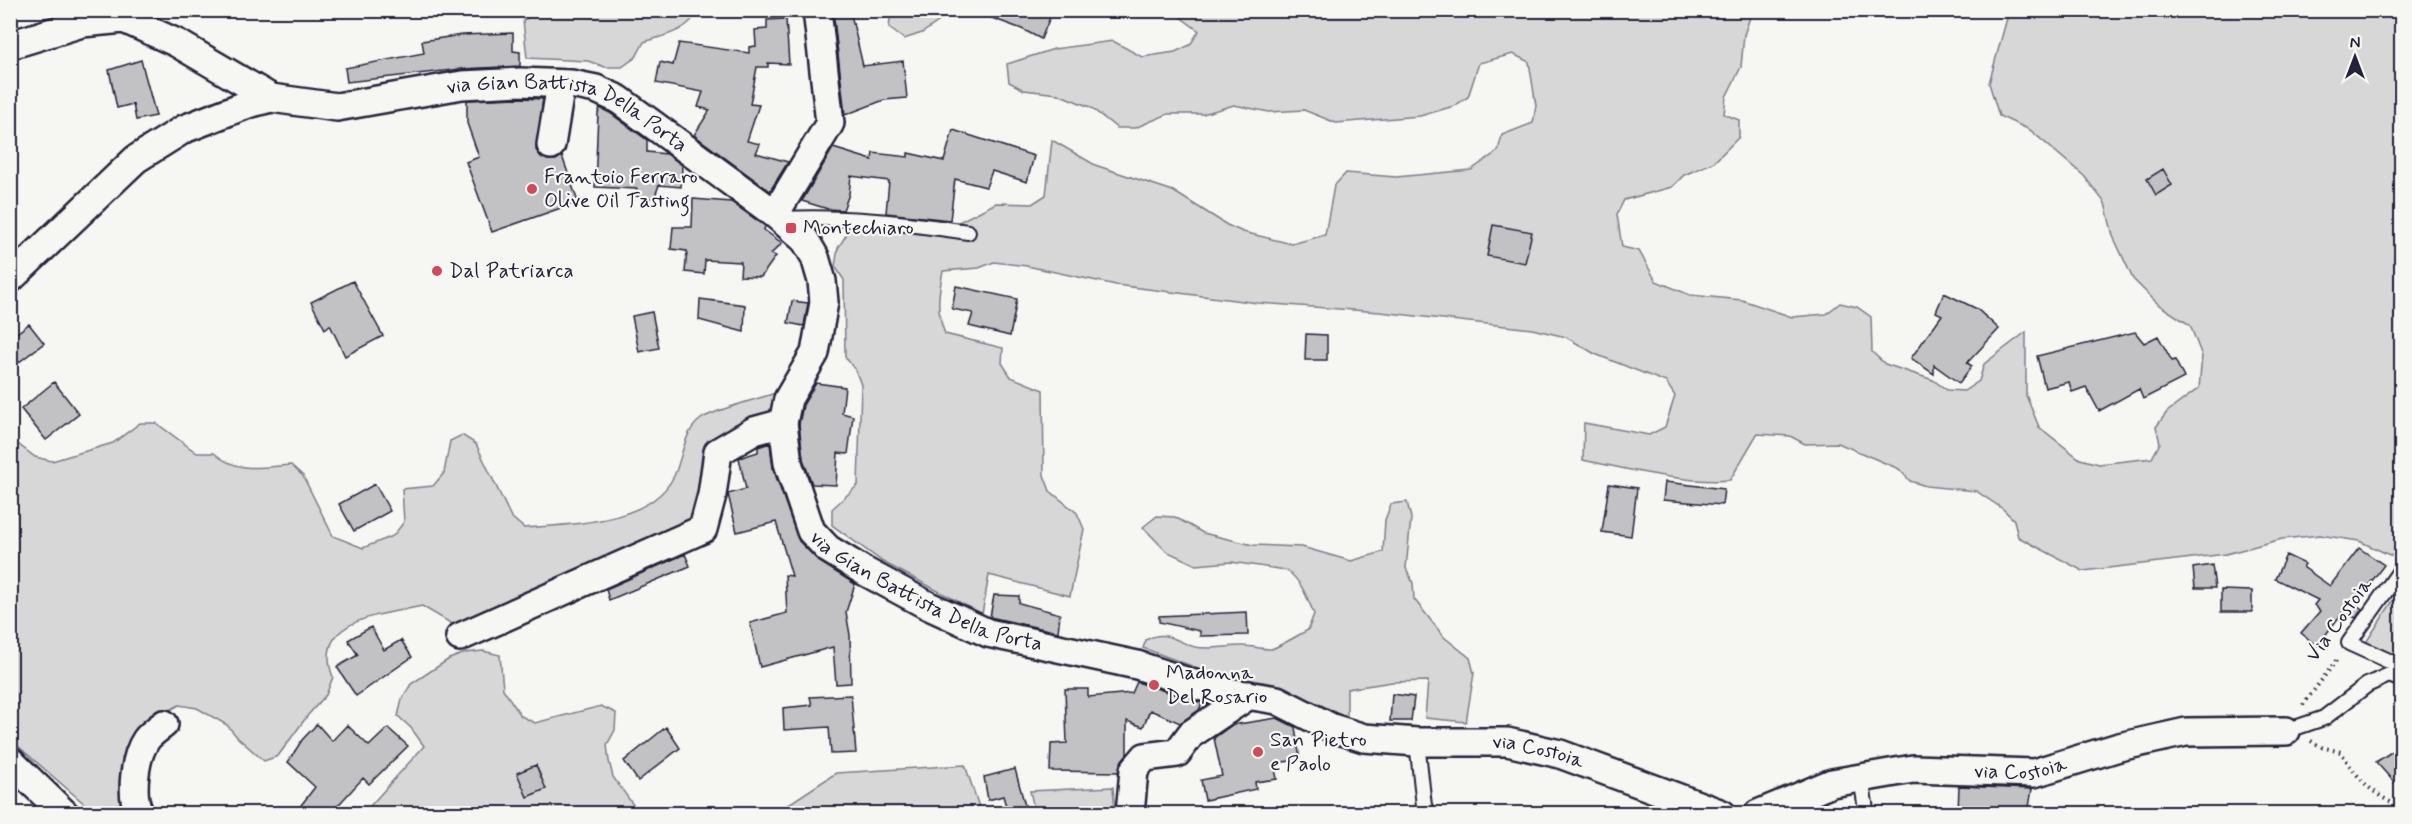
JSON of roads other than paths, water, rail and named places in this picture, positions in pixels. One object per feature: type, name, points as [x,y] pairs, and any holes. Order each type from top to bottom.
[{"type":"street","points":[[778,217],[830,123],[817,10]]},
{"type":"street","name":"via Gian Battista Della Porta","points":[[10,45],[82,23],[124,19],[177,43],[272,98],[337,107],[462,85],[520,82],[596,89],[618,99],[778,217],[805,240],[814,257],[822,280],[824,302],[814,353],[788,399],[783,423],[788,463],[811,531],[828,549],[929,606],[988,633],[1137,665],[1209,689],[1277,700],[1332,728],[1364,738],[1417,742]]},
{"type":"street","points":[[551,145],[561,84]]},
{"type":"street","points":[[10,279],[136,159],[184,129],[248,104],[272,98]]},
{"type":"street","points":[[460,637],[703,529],[712,495],[718,452],[754,431],[783,423]]},
{"type":"street","points":[[1130,813],[1134,770],[1145,757],[1177,753],[1191,734],[1249,695]]},
{"type":"street","points":[[140,813],[134,794],[135,772],[146,740],[164,724]]},
{"type":"street","name":"via Costoia","points":[[1758,813],[1832,783],[1913,768],[2034,773],[2119,747],[2186,732],[2286,731]]},
{"type":"street","name":"via Costoia","points":[[1417,742],[1507,742],[1550,752],[1722,813]]},
{"type":"street","points":[[10,761],[65,813]]},
{"type":"lane","points":[[778,217],[887,220],[968,232]]},
{"type":"lane","name":"Via Costoia","points":[[2402,568],[2349,643],[2402,667]]},
{"type":"lane","points":[[2286,731],[2324,718],[2367,685],[2389,675],[2402,680]]},
{"type":"lane","points":[[1417,742],[1424,806],[1429,813]]},
{"type":"lane","points":[[1861,777],[1866,810],[1870,813]]},
{"type":"place","name":"Frantoio Ferraro Olive Oil Tasting","points":[[532,189]]},
{"type":"place","name":"Montechiaro","points":[[791,228]]},
{"type":"place","name":"Dal Patriarca","points":[[437,271]]},
{"type":"place","name":"Madonna Del Rosario","points":[[1154,685]]},
{"type":"place","name":"San Pietro e Paolo","points":[[1258,752]]}]
